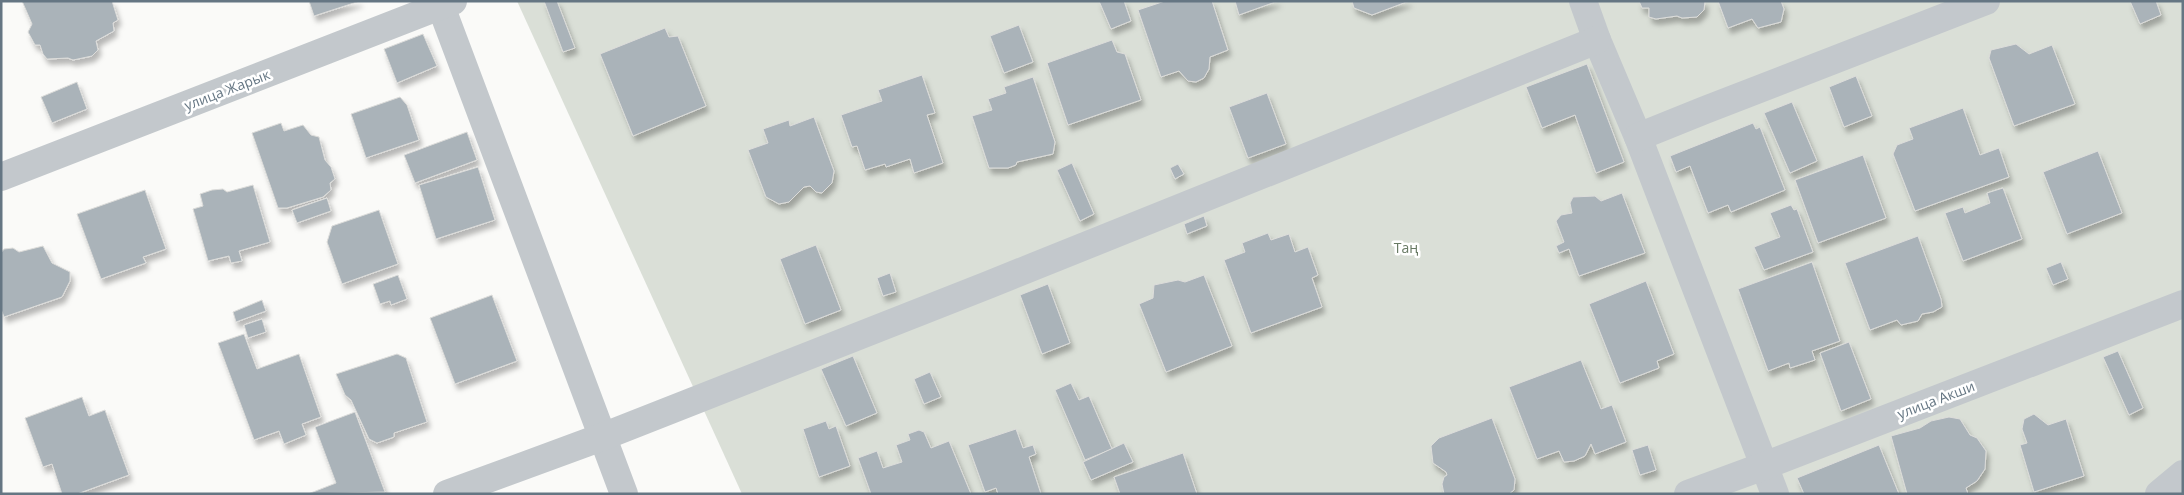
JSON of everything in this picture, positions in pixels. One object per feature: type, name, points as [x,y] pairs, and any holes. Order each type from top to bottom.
[{"type":"street","points":[[1583,1],[1597,40],[1638,137],[1775,494]]},
{"type":"street","points":[[1638,137],[1986,1]]},
{"type":"street","points":[[444,3],[624,494]]},
{"type":"street","name":"улица Жарык","points":[[1,177],[444,3]]},
{"type":"street","points":[[447,494],[602,437],[1597,40]]},
{"type":"street","name":"улица Акши","points":[[1688,494],[2183,304]]},
{"type":"street","points":[[2159,494],[2183,474]]},
{"type":"green space","name":"Таң","points":[[517,1],[2183,1],[2183,494],[742,494]]},
{"type":"building","points":[[22,1],[112,1],[118,20],[113,23],[114,31],[96,41],[98,50],[92,56],[73,60],[68,58],[47,59],[40,45],[35,45],[28,32],[32,24]]},
{"type":"building","points":[[309,1],[360,1],[314,16]]},
{"type":"building","points":[[544,1],[557,1],[575,48],[563,52]]},
{"type":"building","points":[[1099,1],[1124,1],[1131,21],[1111,29]]},
{"type":"building","points":[[1165,1],[1212,1],[1228,50],[1210,57],[1209,69],[1204,78],[1196,82],[1188,81],[1179,71],[1161,77],[1138,10]]},
{"type":"building","points":[[1235,1],[1278,1],[1239,15]]},
{"type":"building","points":[[1352,1],[1409,1],[1372,15],[1354,8]]},
{"type":"building","points":[[1639,1],[1705,1],[1704,10],[1697,17],[1682,18],[1677,16],[1656,19],[1649,17],[1649,8],[1642,8]]},
{"type":"building","points":[[1718,1],[1781,1],[1784,9],[1781,22],[1758,28],[1752,19],[1728,28]]},
{"type":"building","points":[[2130,1],[2156,1],[2161,15],[2140,24]]},
{"type":"building","points":[[1019,25],[1033,62],[1004,73],[990,36]]},
{"type":"building","points":[[665,28],[669,37],[678,36],[706,106],[633,136],[600,54]]},
{"type":"building","points":[[423,34],[437,66],[397,83],[384,49]]},
{"type":"building","points":[[1112,40],[1117,52],[1125,54],[1141,100],[1068,125],[1047,63]]},
{"type":"building","points":[[2016,44],[2029,54],[2052,45],[2075,104],[2014,126],[1989,58],[1991,50]]},
{"type":"building","points":[[1587,64],[1624,162],[1596,173],[1575,115],[1542,128],[1526,87]]},
{"type":"building","points":[[922,75],[935,113],[927,115],[943,163],[914,173],[910,159],[886,167],[885,164],[865,170],[857,146],[852,147],[841,115],[882,101],[878,90]]},
{"type":"building","points":[[1856,76],[1872,116],[1844,127],[1829,87]]},
{"type":"building","points":[[1033,77],[1055,142],[1053,154],[1017,162],[1016,165],[1008,168],[989,168],[972,116],[992,110],[988,99],[1006,93],[1004,87]]},
{"type":"building","points":[[77,82],[87,109],[52,123],[41,97]]},
{"type":"building","points":[[1267,93],[1286,144],[1248,158],[1229,107]]},
{"type":"building","points":[[400,97],[407,105],[419,140],[366,158],[351,114]]},
{"type":"building","points":[[1792,102],[1817,161],[1790,173],[1764,113]]},
{"type":"building","points":[[1963,108],[1980,155],[1999,148],[2009,177],[1915,211],[1893,154],[1897,145],[1913,139],[1909,128]]},
{"type":"building","points":[[814,117],[834,171],[832,183],[822,193],[816,192],[810,186],[804,187],[789,202],[779,204],[766,197],[748,150],[768,143],[763,129],[789,120],[790,126]]},
{"type":"building","points":[[281,123],[284,131],[303,125],[311,135],[319,137],[325,160],[331,167],[335,179],[330,183],[331,190],[323,197],[287,208],[278,208],[252,133]]},
{"type":"building","points":[[1753,123],[1756,129],[1760,127],[1785,190],[1731,212],[1728,205],[1708,213],[1690,166],[1676,172],[1670,156]]},
{"type":"building","points":[[467,132],[477,160],[415,183],[404,155]]},
{"type":"building","points":[[2098,151],[2122,213],[2067,234],[2043,172]]},
{"type":"building","points":[[1863,155],[1886,218],[1818,243],[1795,180]]},
{"type":"building","points":[[1072,163],[1094,214],[1080,221],[1057,170]]},
{"type":"building","points":[[1178,164],[1184,174],[1175,179],[1170,168]]},
{"type":"building","points":[[478,167],[495,220],[436,239],[419,185]]},
{"type":"building","points":[[253,185],[270,242],[239,251],[242,261],[231,263],[229,256],[208,261],[193,209],[203,206],[200,194],[223,189],[227,192]]},
{"type":"building","points":[[2003,188],[2022,239],[1963,261],[1945,213],[1963,207],[1965,213],[1990,203],[1987,193]]},
{"type":"building","points":[[145,190],[166,249],[143,257],[146,263],[101,279],[77,214]]},
{"type":"building","points":[[1622,193],[1645,253],[1579,276],[1569,249],[1559,253],[1556,246],[1564,242],[1556,221],[1561,215],[1572,213],[1570,203],[1573,197],[1595,196],[1601,201]]},
{"type":"building","points":[[327,198],[331,211],[297,223],[292,210]]},
{"type":"building","points":[[1791,205],[1794,210],[1797,209],[1813,252],[1764,270],[1754,247],[1780,237],[1770,213]]},
{"type":"building","points":[[379,210],[398,264],[342,284],[327,242],[332,226]]},
{"type":"building","points":[[1204,216],[1207,226],[1187,234],[1184,224]]},
{"type":"building","points":[[1268,233],[1271,240],[1289,234],[1295,252],[1308,247],[1318,275],[1312,278],[1322,307],[1251,333],[1224,260],[1245,252],[1242,243]]},
{"type":"building","points":[[1918,236],[1941,299],[1942,307],[1933,312],[1922,314],[1918,321],[1901,325],[1897,320],[1870,330],[1845,263]]},
{"type":"building","points":[[816,245],[841,310],[805,324],[780,259]]},
{"type":"building","points":[[43,246],[52,263],[70,272],[70,281],[62,297],[4,317],[1,309],[1,253],[4,249],[13,248],[19,252]]},
{"type":"building","points":[[1812,262],[1840,341],[1812,351],[1815,360],[1790,368],[1789,363],[1768,371],[1738,289]]},
{"type":"building","points":[[2061,262],[2068,279],[2053,285],[2046,268]]},
{"type":"building","points":[[890,273],[896,292],[883,296],[877,278]]},
{"type":"building","points":[[398,275],[407,299],[391,305],[390,301],[380,304],[373,284]]},
{"type":"building","points":[[1204,275],[1232,346],[1166,372],[1139,304],[1153,298],[1154,285],[1178,280],[1185,282]]},
{"type":"building","points":[[1646,281],[1674,354],[1657,361],[1659,368],[1620,383],[1589,304]]},
{"type":"building","points":[[1048,284],[1070,343],[1042,354],[1020,295]]},
{"type":"building","points":[[492,295],[517,361],[455,384],[430,318]]},
{"type":"building","points":[[262,300],[266,311],[236,322],[233,312]]},
{"type":"building","points":[[262,319],[266,332],[248,338],[244,325]]},
{"type":"building","points":[[244,334],[257,369],[299,354],[321,417],[302,424],[306,435],[284,444],[279,431],[254,440],[218,343]]},
{"type":"building","points":[[1849,342],[1871,399],[1841,411],[1820,353]]},
{"type":"building","points":[[2118,351],[2143,408],[2129,415],[2103,357]]},
{"type":"building","points":[[397,354],[406,358],[427,422],[394,433],[394,437],[377,443],[369,439],[351,400],[345,395],[336,374]]},
{"type":"building","points":[[853,356],[877,413],[846,426],[821,369]]},
{"type":"building","points":[[1581,360],[1601,409],[1612,405],[1626,442],[1595,454],[1591,444],[1585,456],[1574,461],[1564,462],[1559,451],[1537,459],[1509,387]]},
{"type":"building","points":[[930,372],[941,397],[924,404],[914,379]]},
{"type":"building","points":[[1071,383],[1079,400],[1089,396],[1112,449],[1085,460],[1055,390]]},
{"type":"building","points":[[82,397],[89,416],[105,410],[129,475],[77,494],[62,494],[52,464],[43,467],[25,418]]},
{"type":"building","points":[[355,412],[385,492],[308,494],[336,483],[315,427]]},
{"type":"building","points":[[2034,414],[2048,425],[2066,419],[2084,476],[2034,492],[2020,445],[2027,443],[2022,429],[2024,419]]},
{"type":"building","points":[[1949,417],[1960,419],[1970,435],[1977,438],[1986,451],[1985,469],[1977,481],[1966,488],[1968,494],[1907,494],[1891,436],[1920,428],[1931,421]]},
{"type":"building","points":[[1492,418],[1515,479],[1514,490],[1509,494],[1444,494],[1442,484],[1444,477],[1447,475],[1446,472],[1433,463],[1431,446],[1439,438]]},
{"type":"building","points":[[826,421],[829,429],[836,426],[850,466],[819,477],[803,429]]},
{"type":"building","points":[[1016,429],[1023,448],[1033,445],[1036,454],[1029,457],[1041,494],[998,494],[996,488],[985,492],[968,445]]},
{"type":"building","points":[[919,430],[924,432],[931,448],[949,441],[971,494],[871,494],[858,458],[877,451],[883,468],[902,462],[896,445],[910,440],[908,434]]},
{"type":"building","points":[[1124,443],[1133,462],[1091,480],[1083,462]]},
{"type":"building","points":[[1648,445],[1656,470],[1640,475],[1632,450]]},
{"type":"building","points":[[1879,445],[1899,494],[1804,494],[1797,478]]},
{"type":"building","points":[[1183,453],[1197,494],[1120,494],[1114,477]]}]
